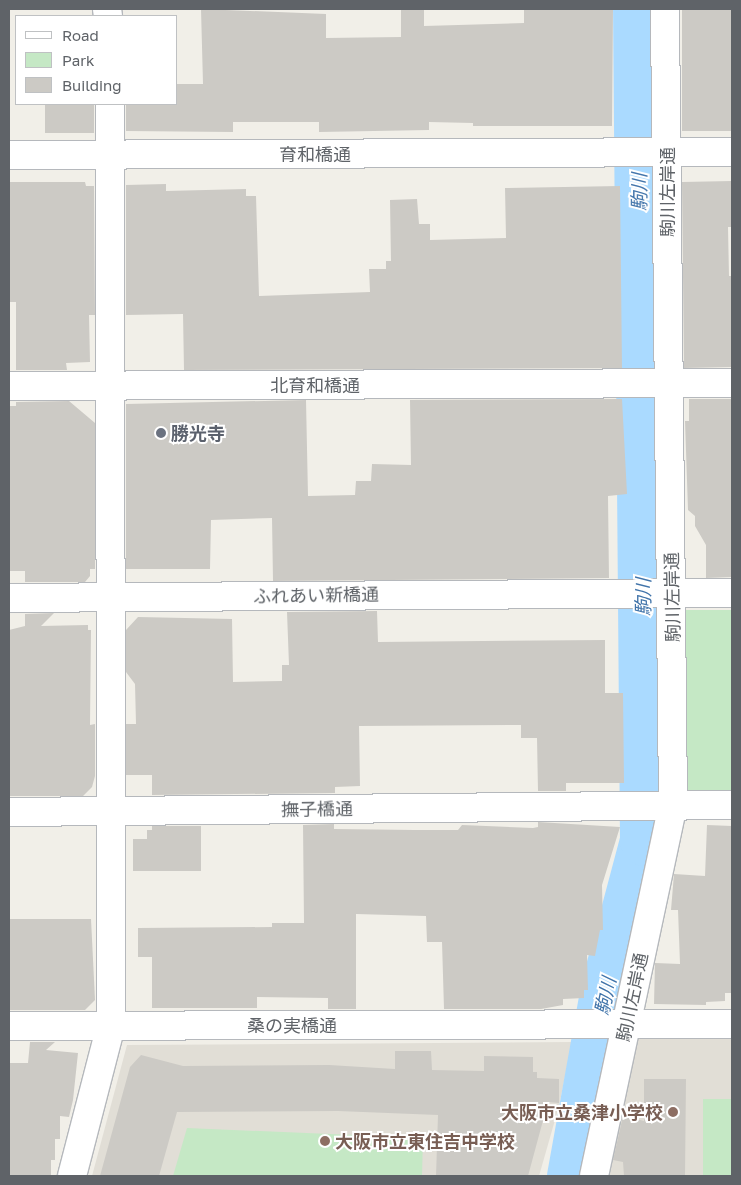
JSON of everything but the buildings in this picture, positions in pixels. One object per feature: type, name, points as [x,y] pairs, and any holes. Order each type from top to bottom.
[{"type":"street","name":"駒川左岸通","points":[[594,1176],[621,1025],[668,805],[662,153],[665,9]]},
{"type":"street","points":[[72,1176],[112,1025],[109,597],[112,385],[110,105]]},
{"type":"street","points":[[662,153],[732,152]]},
{"type":"street","name":"育和橋通","points":[[9,155],[662,153]]},
{"type":"street","points":[[664,383],[732,383]]},
{"type":"street","name":"北育和橋通","points":[[9,386],[664,383]]},
{"type":"street","points":[[667,593],[732,593]]},
{"type":"street","name":"ふれあい新橋通","points":[[9,598],[667,593]]},
{"type":"street","points":[[668,805],[732,805]]},
{"type":"street","name":"撫子橋通","points":[[9,812],[668,805]]},
{"type":"street","points":[[621,1025],[732,1024]]},
{"type":"street","name":"桑の実橋通","points":[[9,1026],[621,1025]]},
{"type":"shaded area","name":"大阪市立桑津小学校","points":[[732,1035],[732,1176],[600,1176],[628,1048],[641,1036]]},
{"type":"shaded area","name":"大阪市立東住吉中学校","points":[[572,1042],[559,1106],[539,1176],[92,1176],[127,1045]]},
{"type":"green space","points":[[680,610],[732,610],[732,795],[680,795]]},
{"type":"green space","points":[[703,1099],[732,1099],[732,1176],[703,1176]]},
{"type":"green space","points":[[187,1128],[423,1138],[422,1176],[173,1176]]},
{"type":"waterway","name":"駒川","points":[[572,1176],[606,987],[645,840],[638,9]]},
{"type":"place","name":"勝光寺","points":[[161,433]]},
{"type":"place","name":"大阪市立桑津小学校","points":[[673,1112]]},
{"type":"place","name":"大阪市立東住吉中学校","points":[[325,1141]]}]
